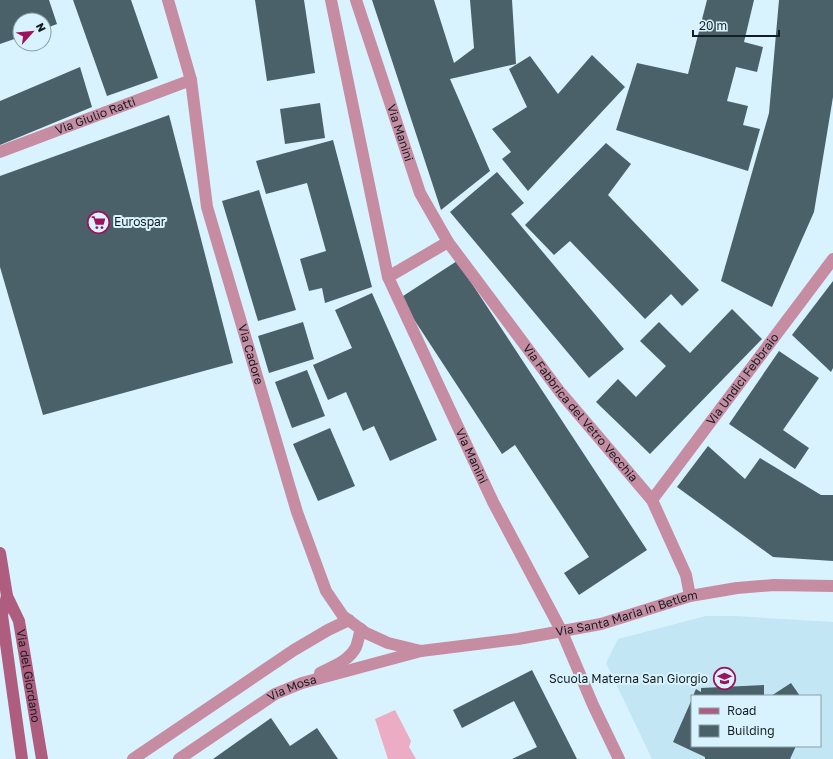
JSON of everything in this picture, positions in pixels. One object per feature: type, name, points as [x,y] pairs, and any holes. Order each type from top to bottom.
[{"type":"street","name":"Via Cadore","points":[[168,0],[191,80],[209,215],[297,512],[326,591],[343,616],[366,633],[388,643],[421,651]]},
{"type":"street","name":"Via Manini","points":[[331,0],[388,277],[493,502],[562,632],[593,705],[619,759]]},
{"type":"street","name":"Via Manini","points":[[356,0],[420,193],[448,242]]},
{"type":"street","name":"Via Giulio Ratti","points":[[0,152],[191,80]]},
{"type":"street","points":[[388,277],[448,242]]},
{"type":"street","name":"Via Fabbrica del Vetro Vecchia","points":[[448,242],[560,392],[652,500],[686,575],[690,596]]},
{"type":"street","name":"Via Undici Febbraio","points":[[652,500],[833,259]]},
{"type":"street","name":"Via del Giordano","points":[[0,553],[2,578],[7,596],[19,621],[42,759]]},
{"type":"street","name":"Via Santa Maria in Betlem","points":[[421,651],[562,632],[601,624],[690,596],[737,588],[774,585],[833,586]]},
{"type":"street","name":"Via del Giordano","points":[[7,596],[2,615],[22,759]]},
{"type":"street","points":[[133,759],[294,650],[328,630],[349,620]]},
{"type":"street","points":[[302,683],[344,661],[356,647],[361,629]]},
{"type":"street","name":"Via Mosa","points":[[179,759],[274,694],[302,683],[421,651]]},
{"type":"shaded area","name":"Scuola Materna San Giorgio","points":[[706,616],[735,616],[833,622],[833,759],[652,759],[606,663],[618,639]]},
{"type":"shaded area","points":[[395,710],[411,741],[409,747],[416,759],[388,759],[375,719]]},
{"type":"building","points":[[0,0],[49,0],[57,24],[52,26],[52,12],[12,12],[12,40],[0,44]]},
{"type":"building","points":[[73,0],[131,0],[158,78],[107,96]]},
{"type":"building","points":[[255,0],[304,0],[315,73],[267,81]]},
{"type":"building","points":[[372,0],[434,0],[454,63],[474,48],[470,0],[512,0],[516,64],[450,79],[490,171],[441,210]]},
{"type":"building","points":[[707,0],[754,0],[744,42],[763,47],[757,72],[736,67],[727,101],[748,106],[743,125],[760,129],[748,171],[616,130],[637,63],[688,74]]},
{"type":"building","points":[[779,0],[833,0],[833,97],[814,212],[772,307],[721,281],[769,113]]},
{"type":"building","points":[[592,55],[625,87],[528,191],[502,159],[511,152],[492,129],[527,107],[509,69],[530,56],[558,94]]},
{"type":"building","points":[[80,67],[92,107],[0,145],[0,101]]},
{"type":"building","points":[[320,103],[325,138],[285,144],[280,109]]},
{"type":"building","name":"Eurospar","points":[[169,115],[233,363],[43,415],[0,267],[0,176]]},
{"type":"building","points":[[333,140],[372,287],[325,303],[322,288],[309,291],[300,259],[326,251],[307,183],[266,194],[256,161]]},
{"type":"building","points":[[606,143],[631,164],[608,195],[699,290],[682,306],[671,294],[645,319],[570,241],[554,255],[525,225]]},
{"type":"building","points":[[497,172],[524,203],[511,214],[624,349],[589,378],[450,212]]},
{"type":"building","points":[[259,190],[296,310],[258,321],[222,201]]},
{"type":"building","points":[[457,261],[647,550],[579,595],[564,573],[589,557],[515,445],[502,454],[400,298]]},
{"type":"building","points":[[833,281],[833,368],[831,372],[792,335]]},
{"type":"building","points":[[372,293],[437,440],[390,461],[374,426],[363,431],[346,392],[328,400],[313,365],[352,348],[335,310]]},
{"type":"building","points":[[732,309],[762,339],[650,454],[596,402],[618,379],[636,397],[666,366],[640,341],[659,322],[690,353]]},
{"type":"building","points":[[303,322],[314,359],[269,373],[258,336]]},
{"type":"building","points":[[779,351],[819,378],[783,430],[809,448],[795,469],[729,424]]},
{"type":"building","points":[[307,370],[325,416],[292,428],[275,382]]},
{"type":"building","points":[[330,428],[355,486],[318,501],[293,444]]},
{"type":"building","points":[[708,446],[745,479],[760,458],[821,495],[833,495],[833,561],[773,557],[677,487]]},
{"type":"building","points":[[532,670],[577,759],[512,759],[537,747],[514,701],[462,728],[453,710]]},
{"type":"building","points":[[791,683],[799,695],[773,695]]},
{"type":"building","points":[[764,685],[764,695],[693,695],[696,689],[701,692],[701,688]]},
{"type":"building","points":[[691,701],[691,747],[796,747],[790,759],[705,759],[705,757],[673,742]]},
{"type":"building","points":[[271,718],[290,746],[317,728],[338,759],[213,759]]},
{"type":"place","name":"Eurospar","points":[[98,222]]},
{"type":"place","name":"Scuola Materna San Giorgio","points":[[724,679]]}]
